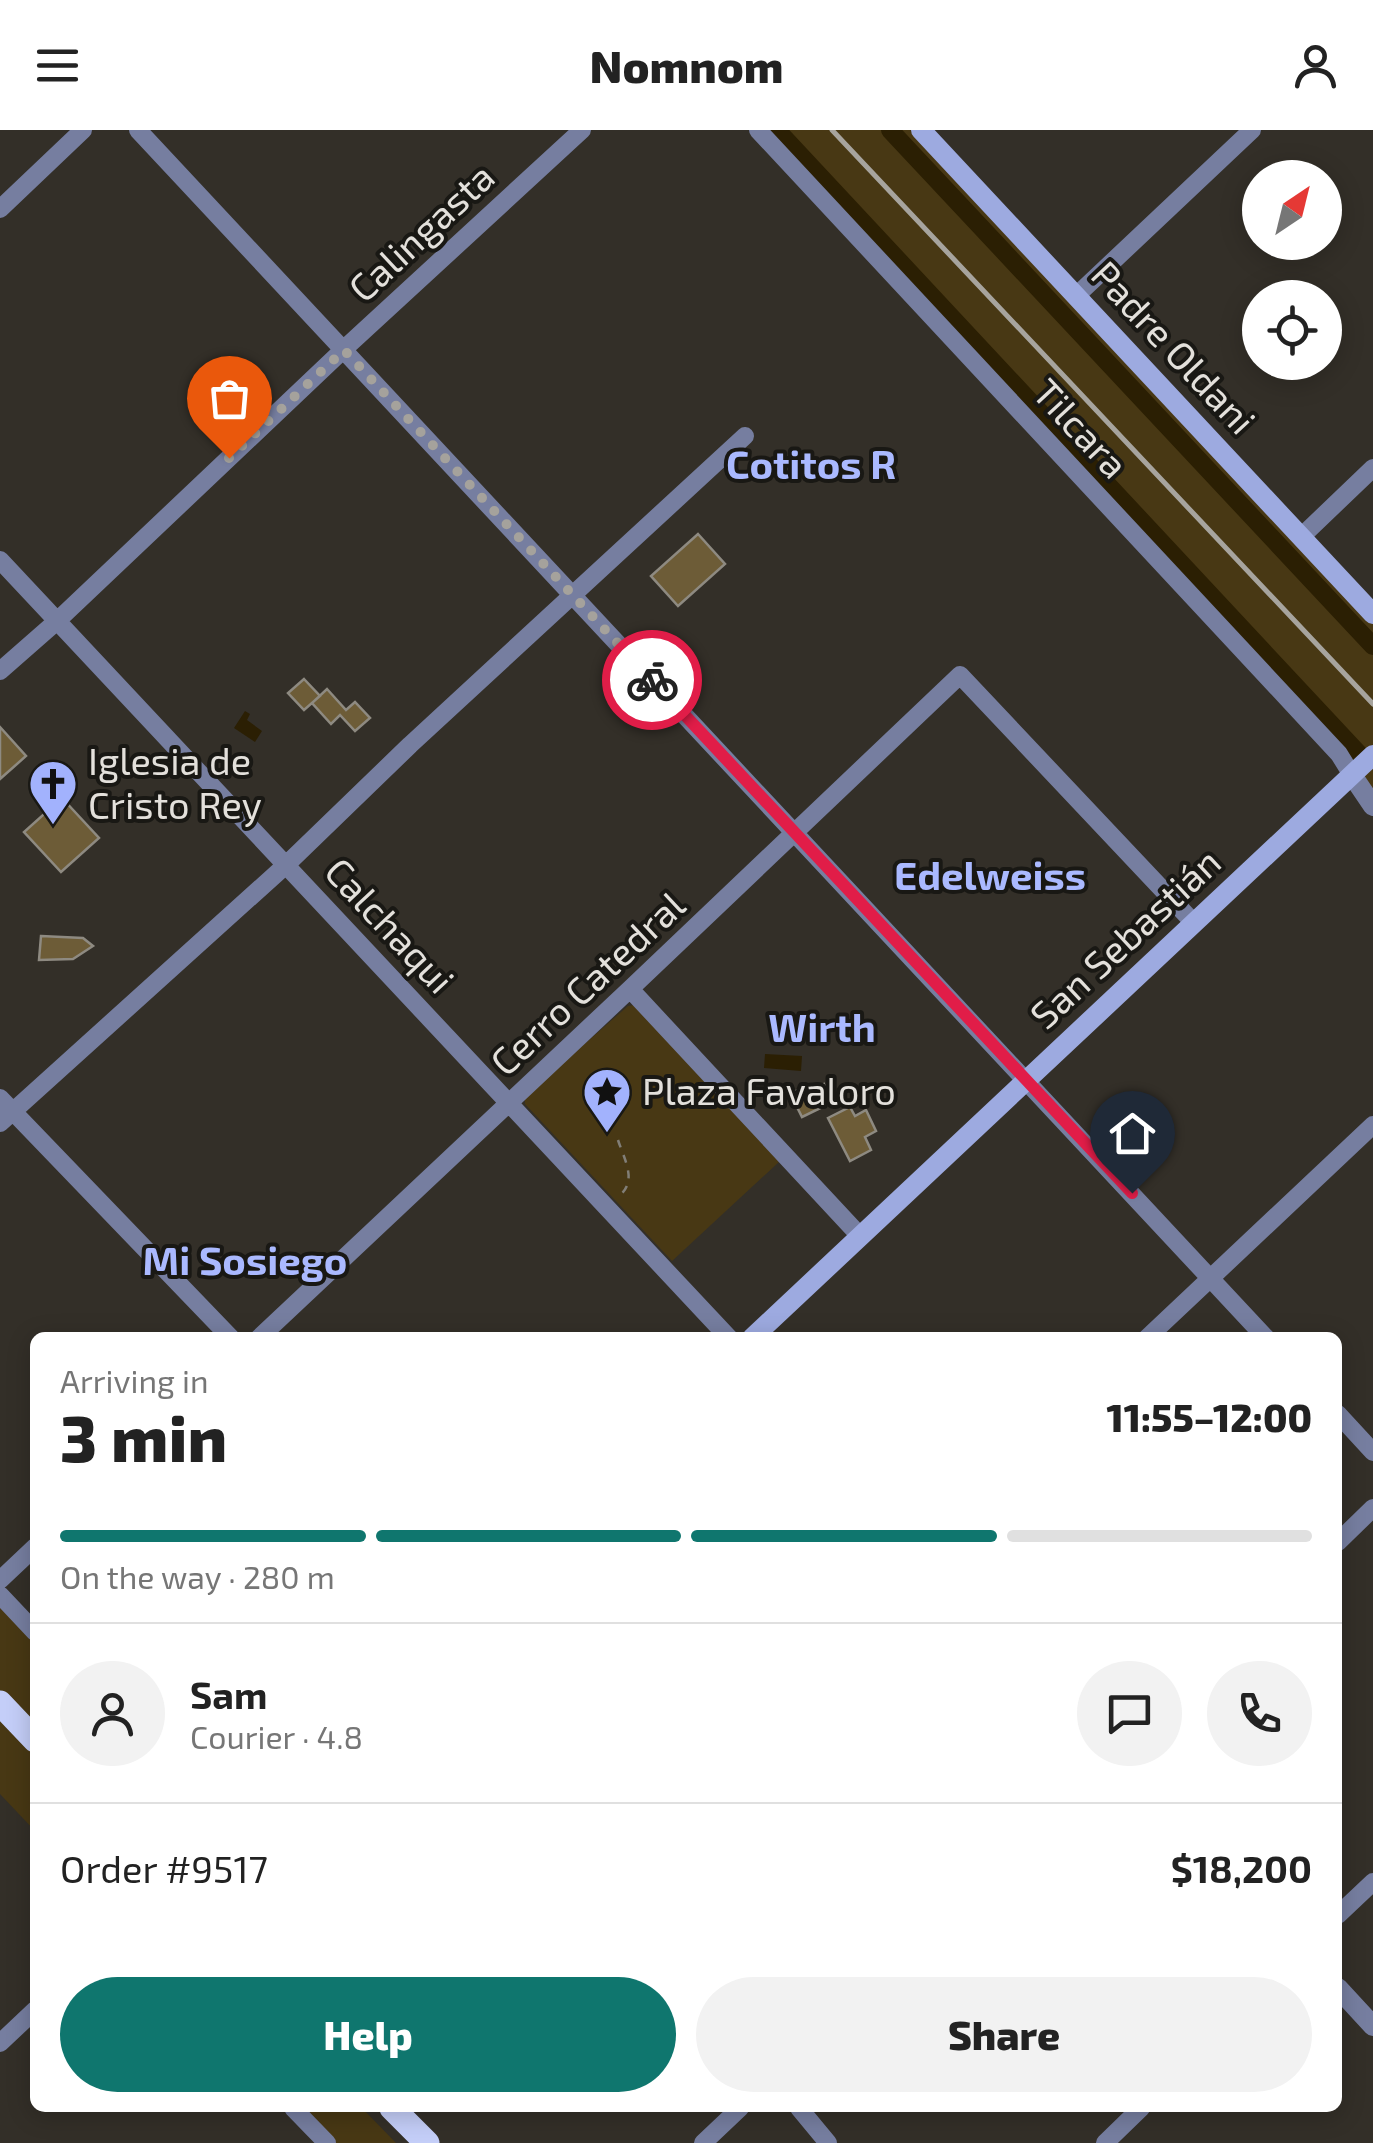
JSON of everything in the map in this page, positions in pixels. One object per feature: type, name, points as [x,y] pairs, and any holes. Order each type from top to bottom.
[{"type":"main road","name":"Padre Oldani","points":[[921,130],[1373,614]]},
{"type":"main road","name":"San Sebastián","points":[[758,1332],[1373,755]]},
{"type":"main road","points":[[0,1703],[30,1735]]},
{"type":"main road","points":[[396,2112],[427,2143]]},
{"type":"street","points":[[0,209],[82,130]]},
{"type":"street","points":[[138,130],[1260,1332]]},
{"type":"street","name":"Calingasta","points":[[0,671],[582,130]]},
{"type":"street","name":"Tilcara","points":[[758,130],[1339,754],[1352,775]]},
{"type":"street","points":[[1076,296],[1252,130]]},
{"type":"street","points":[[224,1332],[4,1110],[287,864],[744,436]]},
{"type":"street","points":[[1301,537],[1373,468]]},
{"type":"street","name":"Calchaqui","points":[[0,560],[723,1332]]},
{"type":"street","name":"Cerro Catedral","points":[[264,1332],[960,675],[1194,923]]},
{"type":"street","points":[[1352,775],[1373,806]]},
{"type":"street","points":[[630,989],[860,1236]]},
{"type":"street","points":[[1153,1332],[1373,1125]]},
{"type":"street","points":[[1342,1418],[1373,1452]]},
{"type":"street","points":[[1342,1538],[1373,1508]]},
{"type":"street","points":[[0,1580],[30,1552]]},
{"type":"street","points":[[0,1595],[30,1627]]},
{"type":"street","points":[[1342,1911],[1373,1882]]},
{"type":"street","points":[[1342,1992],[1373,2026]]},
{"type":"street","points":[[0,2043],[30,2015]]},
{"type":"street","points":[[297,2112],[327,2143]]},
{"type":"street","points":[[702,2143],[736,2112]]},
{"type":"street","points":[[802,2112],[828,2143]]},
{"type":"street","points":[[1105,2143],[1137,2112]]},
{"type":"path","points":[[607,1207],[627,1190],[630,1180],[618,1140]]},
{"type":"shaded area","points":[[758,130],[921,130],[1373,614],[1373,806],[1339,754]]},
{"type":"shaded area","points":[[245,711],[250,714],[247,720],[262,731],[255,742],[234,728]]},
{"type":"shaded area","name":"Plaza Favaloro","points":[[634,1005],[780,1161],[672,1261],[525,1104],[525,1096],[628,1006]]},
{"type":"shaded area","points":[[765,1054],[802,1056],[801,1071],[764,1068]]},
{"type":"shaded area","points":[[0,1595],[30,1627],[30,1826],[0,1794]]},
{"type":"shaded area","points":[[304,2112],[366,2112],[396,2143],[334,2143]]},
{"type":"building","points":[[698,534],[725,564],[678,606],[651,576]]},
{"type":"building","points":[[304,679],[320,696],[304,710],[288,693]]},
{"type":"building","points":[[327,689],[346,710],[355,702],[370,718],[355,731],[340,715],[331,724],[312,703]]},
{"type":"building","points":[[0,727],[26,756],[0,779]]},
{"type":"building","points":[[62,798],[99,838],[61,872],[24,832]]},
{"type":"building","points":[[41,936],[83,938],[93,946],[73,959],[39,960]]},
{"type":"building","points":[[824,1084],[833,1102],[802,1117],[790,1093],[804,1088],[807,1093]]},
{"type":"building","points":[[850,1107],[855,1116],[866,1110],[876,1131],[865,1137],[871,1150],[850,1161],[828,1118]]},
{"type":"waterway","points":[[777,130],[1359,754]]},
{"type":"waterway","points":[[890,130],[1373,646]]},
{"type":"railway","points":[[832,130],[1373,704]]},
{"type":"way so far","points":[[229,458],[344,350],[652,680]]},
{"type":"place","name":"Iglesia de Cristo Rey","points":[[53,826]]},
{"type":"place","name":"Plaza Favaloro","points":[[607,1134]]},
{"type":"district","name":"Cotitos R","points":[[811,465]]},
{"type":"district","name":"Edelweiss","points":[[990,876]]},
{"type":"district","name":"Wirth","points":[[822,1028]]},
{"type":"district","name":"Mi Sosiego","points":[[245,1261]]},
{"type":"route","points":[[652,680],[1132,1193]]}]
